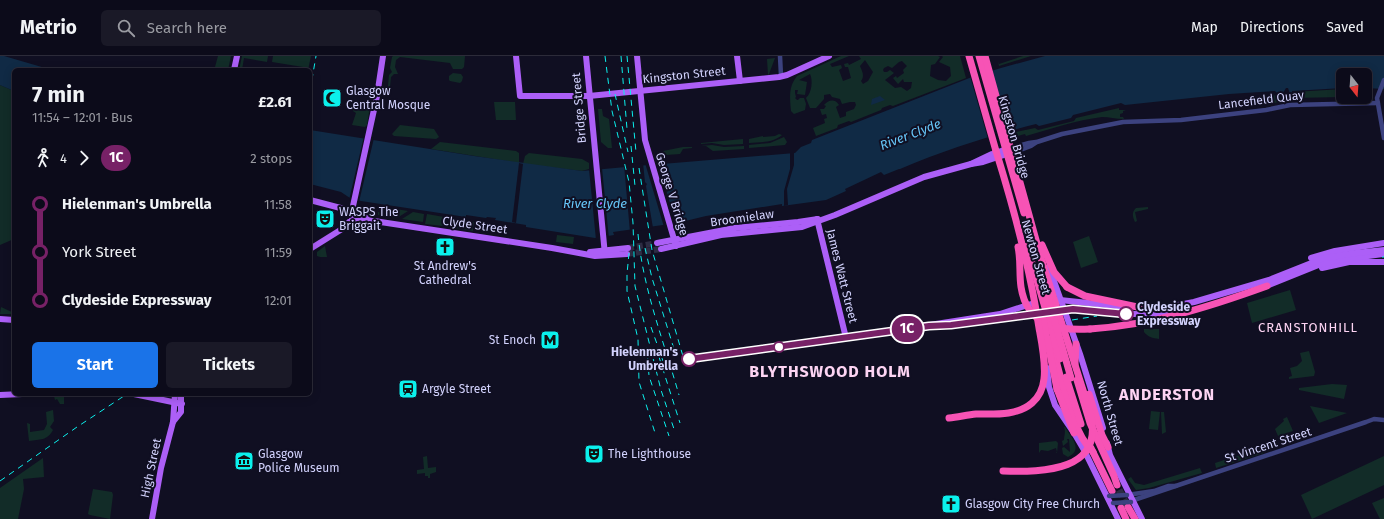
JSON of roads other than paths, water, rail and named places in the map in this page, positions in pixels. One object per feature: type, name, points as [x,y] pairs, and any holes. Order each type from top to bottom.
[{"type":"highway","name":"Kingston Bridge","points":[[969,56],[996,154]]},
{"type":"highway","name":"Kingston Bridge","points":[[979,56],[1027,223]]},
{"type":"highway","points":[[985,56],[1041,258],[1102,435],[1108,447]]},
{"type":"highway","points":[[996,154],[1032,261],[1068,377],[1113,492]]},
{"type":"highway","points":[[996,154],[1018,242],[1023,295],[1029,308],[1038,318],[1055,328],[1066,330],[1084,330],[1143,323],[1186,313],[1225,301],[1268,283]]},
{"type":"highway","points":[[949,418],[1004,413],[1022,409],[1034,400],[1043,383],[1044,364],[1034,295],[1005,179]]},
{"type":"highway","points":[[1026,201],[1035,229],[1050,265],[1056,276],[1067,287],[1085,296],[1147,308]]},
{"type":"highway","points":[[1027,223],[1082,427],[1113,492]]},
{"type":"highway","points":[[1027,223],[1090,412]]},
{"type":"highway","points":[[1019,224],[1037,293],[1057,390],[1074,433]]},
{"type":"highway","points":[[1039,308],[1070,409],[1087,446],[1093,452]]},
{"type":"highway","points":[[1003,471],[1024,471],[1065,466],[1075,461],[1084,453],[1090,442],[1092,427],[1090,412],[1065,324]]},
{"type":"highway","points":[[1076,344],[1075,375],[1090,424],[1114,476],[1113,492]]},
{"type":"highway","points":[[1126,519],[1128,504]]},
{"type":"highway","points":[[1128,504],[1134,519]]},
{"type":"main road","points":[[312,248],[350,222],[377,96],[383,56]]},
{"type":"main road","name":"Kingston Street","points":[[516,56],[520,96],[589,96],[781,76],[829,56]]},
{"type":"main road","name":"Bridge Street","points":[[586,56],[604,253]]},
{"type":"main road","name":"George V Bridge","points":[[637,56],[645,140],[675,243]]},
{"type":"main road","points":[[737,56],[740,81]]},
{"type":"main road","points":[[234,68],[236,58]]},
{"type":"main road","name":"Broomielaw","points":[[657,243],[675,243],[721,235],[798,228],[829,217],[912,181],[971,164],[1011,150]]},
{"type":"main road","name":"North Street","points":[[1011,150],[1025,197],[1062,305],[1065,324],[1076,344],[1096,404],[1108,447],[1128,494],[1128,504],[1142,519]]},
{"type":"main road","name":"Newton Street","points":[[996,154],[1039,308],[1039,327],[1052,395],[1058,409],[1113,492],[1112,504],[1118,519]]},
{"type":"main road","name":"Clyde Street","points":[[312,201],[352,211],[374,221]]},
{"type":"main road","name":"James Watt Street","points":[[817,220],[846,338],[929,326]]},
{"type":"main road","name":"Clyde Street","points":[[350,222],[374,221],[586,254],[604,253]]},
{"type":"main road","name":"Broomielaw","points":[[661,249],[675,243]]},
{"type":"main road","points":[[1268,283],[1310,259],[1322,254],[1384,243]]},
{"type":"main road","name":"Clyde Street","points":[[574,251],[604,253]]},
{"type":"main road","points":[[604,253],[627,251]]},
{"type":"main road","points":[[929,326],[951,325],[1027,315],[1039,308],[1062,305],[1083,309],[1132,314],[1168,314],[1183,311],[1268,283],[1324,258],[1381,252]]},
{"type":"main road","points":[[1277,282],[1321,264],[1381,252]]},
{"type":"main road","points":[[929,326],[951,321],[1062,305],[1147,308],[1172,307],[1277,282],[1314,270],[1348,262],[1384,262]]},
{"type":"main road","points":[[1065,324],[1073,313],[1083,309]]},
{"type":"main road","points":[[1027,315],[1039,327]]},
{"type":"main road","points":[[0,319],[12,320]]},
{"type":"main road","points":[[0,395],[12,394]]},
{"type":"main road","points":[[143,396],[182,404],[180,396]]},
{"type":"main road","name":"High Street","points":[[152,519],[161,468],[173,422],[175,396]]},
{"type":"main road","name":"High Street","points":[[173,422],[180,413],[182,404]]},
{"type":"street","points":[[780,56],[781,76]]},
{"type":"street","points":[[1384,80],[1377,98],[1384,138]]},
{"type":"street","name":"Lancefield Quay","points":[[1011,150],[1029,142],[1037,142],[1062,134],[1110,124],[1189,119],[1266,110],[1296,104],[1378,103]]},
{"type":"street","name":"St Vincent Street","points":[[1112,504],[1128,504],[1176,486],[1374,419],[1384,420]]},
{"type":"street","name":"St Vincent Street","points":[[1113,492],[1128,494],[1168,486],[1176,486]]},
{"type":"water","points":[[0,56],[45,68],[12,68],[12,90],[0,85]]},
{"type":"water","name":"River Clyde","points":[[1045,56],[1384,56],[1384,89],[1372,88],[1372,68],[1336,68],[1336,88],[1292,91],[1292,94],[1290,94],[1288,88],[1286,88],[1283,93],[1277,93],[1275,91],[1229,94],[1125,105],[1121,103],[1073,115],[1071,118],[1039,126],[1036,124],[1001,133],[933,156],[884,175],[881,172],[826,200],[782,206],[782,204],[706,216],[677,223],[613,232],[614,235],[595,238],[526,227],[526,225],[495,220],[496,218],[466,215],[466,217],[361,201],[350,198],[341,192],[312,185],[312,130],[474,156],[582,171],[659,164],[659,162],[662,164],[795,153],[801,147],[811,143],[812,140],[972,77]]},
{"type":"water","points":[[880,96],[885,100],[871,105],[872,99]]},
{"type":"tunnel","points":[[628,248],[657,243]]},
{"type":"tunnel","points":[[627,254],[661,249]]},
{"type":"tunnel","points":[[1119,490],[1128,507]]},
{"type":"railway","points":[[312,79],[316,56]]},
{"type":"railway","points":[[605,56],[612,111],[629,182],[633,223],[635,286],[661,390],[675,432]]},
{"type":"railway","points":[[621,56],[627,129]]},
{"type":"railway","points":[[627,56],[636,152]]},
{"type":"railway","points":[[615,94],[628,152]]},
{"type":"railway","points":[[631,146],[635,186]]},
{"type":"railway","points":[[639,168],[652,250],[687,370]]},
{"type":"railway","points":[[638,234],[644,275],[649,295],[679,395]]},
{"type":"railway","points":[[645,248],[652,278],[674,349]]},
{"type":"railway","points":[[629,253],[627,291],[638,339],[639,382],[656,436]]},
{"type":"railway","points":[[1072,320],[1097,316]]},
{"type":"railway","points":[[651,327],[663,361]]},
{"type":"railway","points":[[647,347],[649,376],[669,436]]},
{"type":"railway","points":[[659,357],[680,423]]},
{"type":"railway","points":[[0,481],[124,396]]},
{"type":"place","name":"Glasgow Central Mosque","points":[[332,98]]},
{"type":"place","name":"WASPS The Briggait","points":[[325,219]]},
{"type":"place","name":"St Andrew's Cathedral","points":[[445,247]]},
{"type":"place","name":"Clydeside Expressway","points":[[1126,314]]},
{"type":"place","name":"St Enoch","points":[[550,340]]},
{"type":"place","name":"Hielenman's Umbrella","points":[[689,359]]},
{"type":"place","name":"Argyle Street","points":[[408,389]]},
{"type":"place","name":"The Lighthouse","points":[[594,454]]},
{"type":"place","name":"Glasgow Police Museum","points":[[244,461]]},
{"type":"place","name":"Glasgow City Free Church","points":[[951,504]]},
{"type":"district","name":"CRANSTONHILL","points":[[1308,327]]},
{"type":"district","name":"BLYTHSWOOD HOLM","points":[[830,371]]},
{"type":"district","name":"ANDERSTON","points":[[1167,394]]}]
